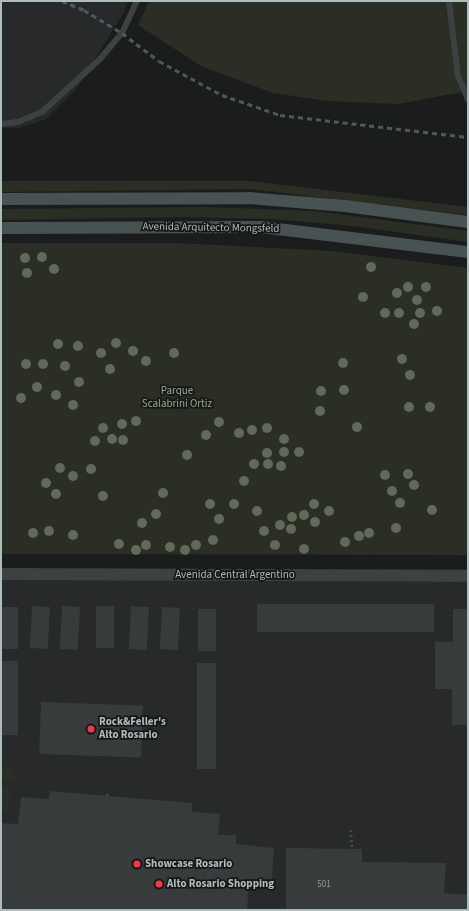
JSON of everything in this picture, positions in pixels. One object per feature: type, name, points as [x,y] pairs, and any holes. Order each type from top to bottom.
[{"type":"main road","points":[[1,199],[249,198],[345,206],[468,222]]},
{"type":"main road","name":"Avenida Arquitecto Mongsfeld","points":[[1,228],[261,227],[468,252]]},
{"type":"street","name":"Avenida Central Argentino","points":[[1,574],[468,576]]},
{"type":"lane","points":[[1,124],[18,122],[47,107],[122,33],[137,1]]},
{"type":"lane","points":[[449,1],[458,76],[468,100]]},
{"type":"path","points":[[107,791],[107,796]]},
{"type":"path","points":[[350,830],[352,849]]},
{"type":"shaded area","points":[[1,1],[128,1],[124,12],[77,88],[46,119],[19,128],[1,128]]},
{"type":"shaded area","points":[[1,574],[468,574],[468,910],[1,910]]},
{"type":"green space","points":[[149,1],[468,1],[468,91],[398,104],[327,101],[273,93],[201,66],[138,25]]},
{"type":"green space","points":[[1,181],[249,181],[468,207],[468,215],[249,189],[1,192]]},
{"type":"green space","points":[[207,207],[315,211],[468,231],[468,242],[353,226],[272,219],[186,217],[1,220],[1,209]]},
{"type":"green space","name":"Parque Scalabrini Ortiz","points":[[1,243],[176,243],[332,251],[468,268],[468,555],[1,554]]},
{"type":"green space","points":[[1,765],[15,767],[14,782],[1,780]]},
{"type":"green space","points":[[1,786],[12,787],[7,814],[1,813]]},
{"type":"building","points":[[257,604],[434,604],[434,632],[257,632]]},
{"type":"building","points":[[32,606],[50,607],[48,649],[30,648]]},
{"type":"building","points":[[62,606],[80,607],[78,650],[60,649]]},
{"type":"building","points":[[96,606],[114,606],[114,648],[96,648]]},
{"type":"building","points":[[131,606],[149,607],[147,650],[129,649]]},
{"type":"building","points":[[1,607],[18,607],[18,649],[1,649]]},
{"type":"building","points":[[162,607],[180,608],[178,650],[160,649]]},
{"type":"building","points":[[198,609],[216,609],[216,651],[198,651]]},
{"type":"building","points":[[453,609],[468,609],[468,725],[452,725],[452,689],[435,689],[435,642],[453,642]]},
{"type":"building","points":[[1,661],[18,661],[18,735],[1,735]]},
{"type":"building","points":[[197,663],[216,663],[216,769],[197,769]]},
{"type":"building","name":"Rock&Feller's Alto Rosario","points":[[41,702],[143,706],[141,758],[39,754]]},
{"type":"building","name":"Showcase Rosario","points":[[50,791],[192,803],[192,812],[220,814],[218,835],[236,835],[236,844],[274,848],[272,879],[249,879],[247,910],[1,910],[1,823],[18,824],[21,797],[49,799]]},
{"type":"building","points":[[286,848],[362,849],[362,862],[446,863],[444,893],[468,895],[468,910],[286,910]]},
{"type":"railway","points":[[62,1],[84,10],[122,33],[159,61],[222,95],[280,115],[468,137]]},
{"type":"place","name":"Rock&Feller's Alto Rosario","points":[[91,729]]},
{"type":"place","name":"Showcase Rosario","points":[[137,864]]},
{"type":"place","name":"Alto Rosario Shopping","points":[[159,884]]}]
